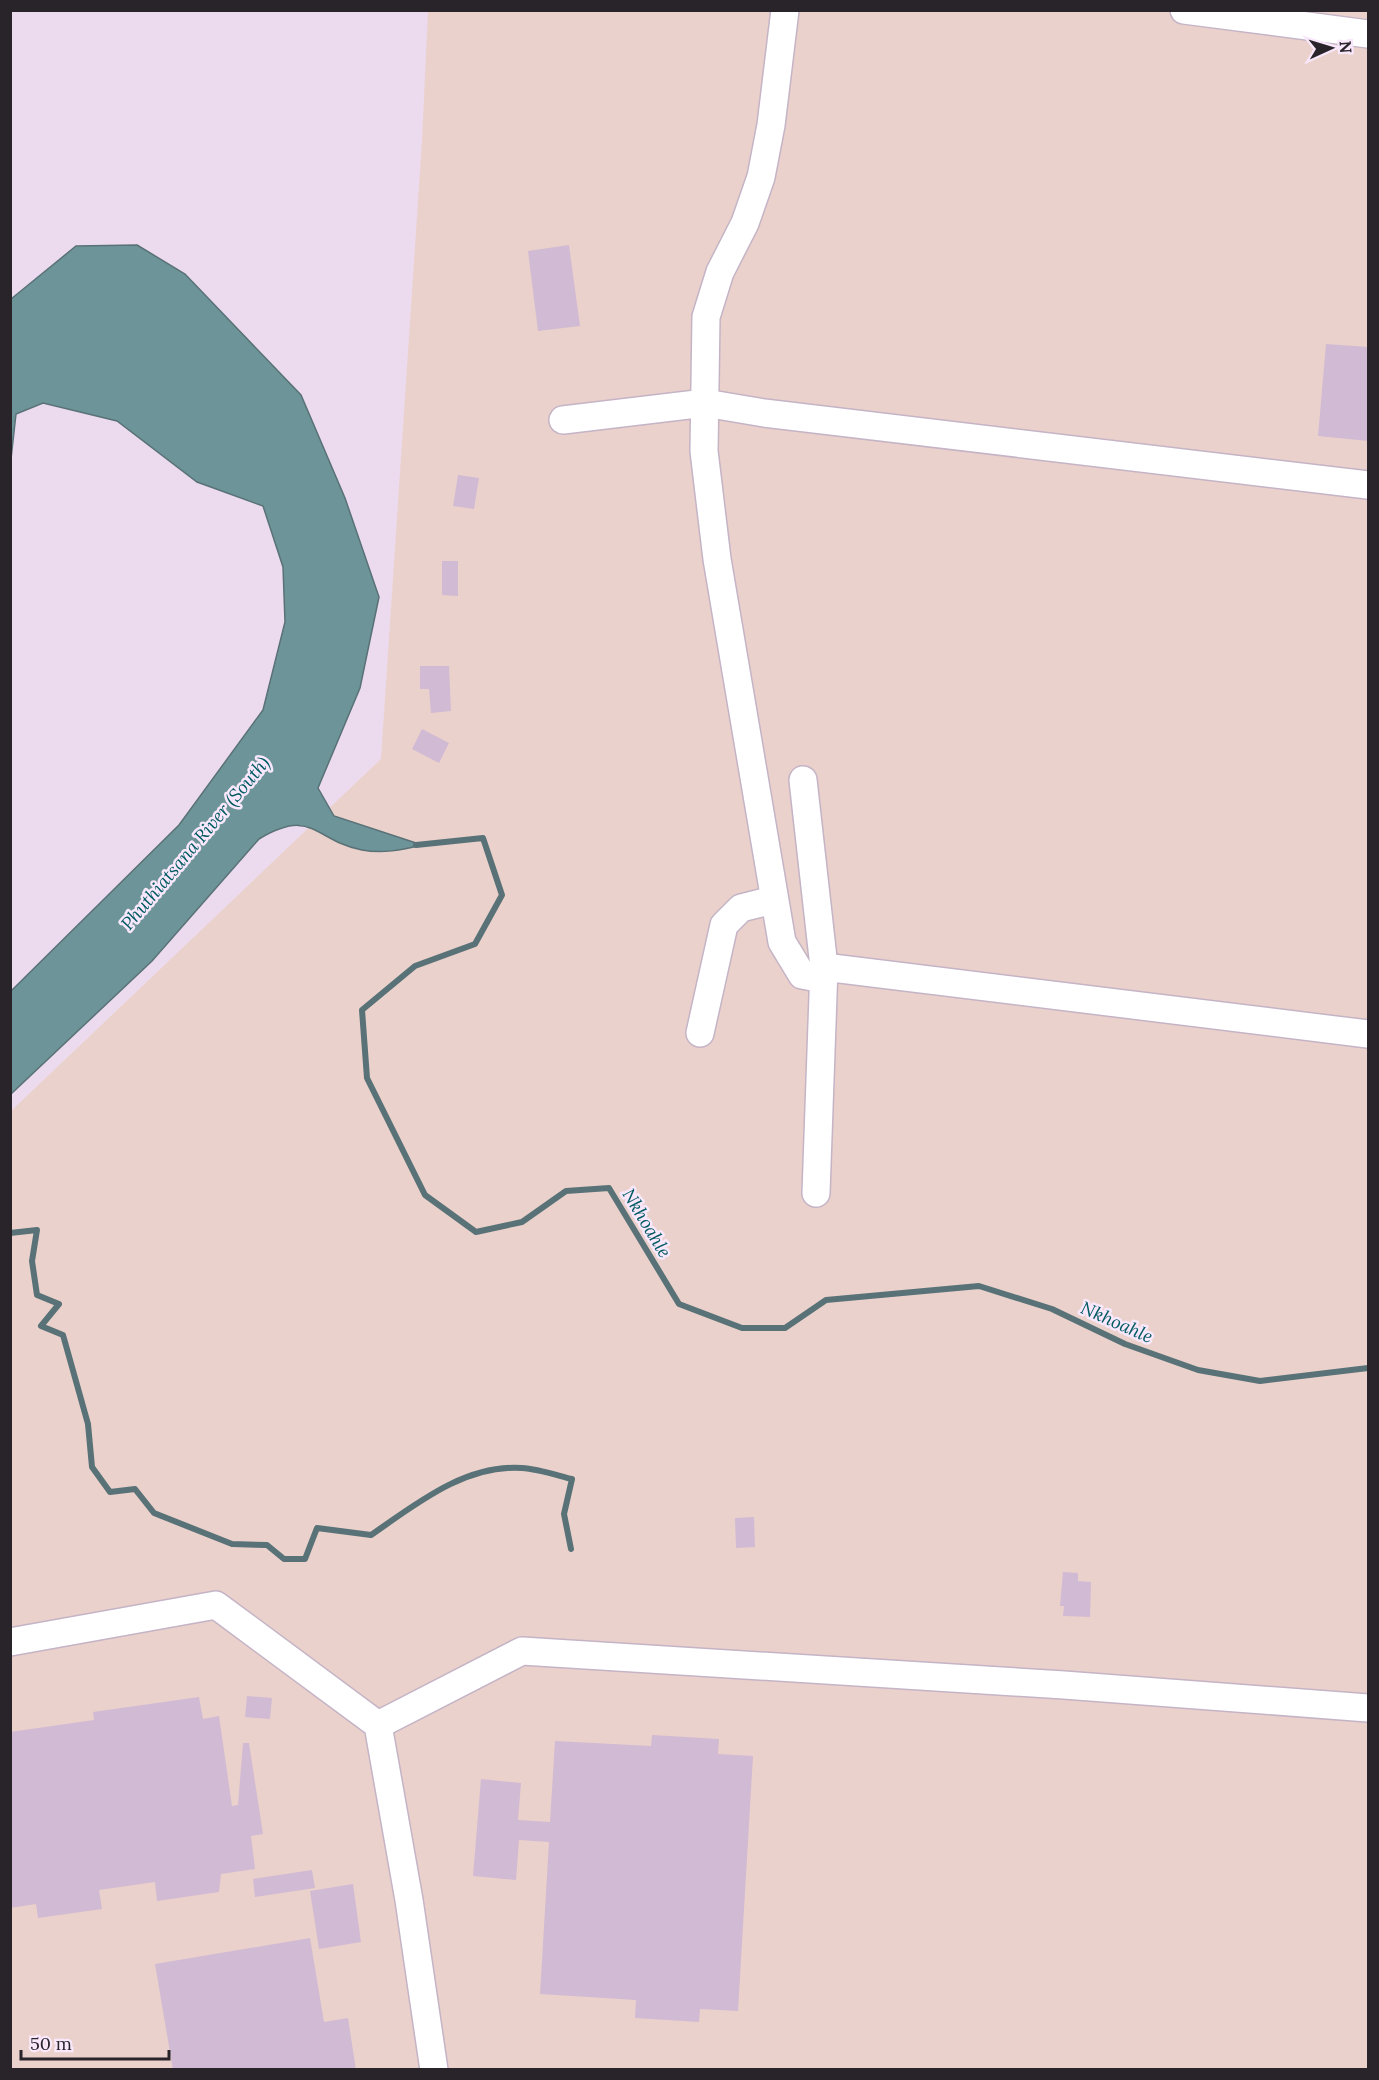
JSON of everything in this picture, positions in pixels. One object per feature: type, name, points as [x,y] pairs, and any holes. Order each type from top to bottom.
[{"type":"street","points":[[785,10],[771,126],[761,177],[745,223],[720,273],[706,317],[704,451],[717,559],[773,900],[782,942],[802,975],[823,973],[1368,1034]]},
{"type":"street","points":[[1184,10],[1368,34]]},
{"type":"street","points":[[563,420],[705,403],[764,413],[1368,485]]},
{"type":"street","points":[[803,780],[823,973],[816,1193]]},
{"type":"street","points":[[700,1033],[724,925],[741,908],[773,900]]},
{"type":"street","points":[[10,1642],[216,1605],[378,1725],[409,1900],[434,2070]]},
{"type":"street","points":[[378,1725],[522,1651],[1064,1685],[1368,1708]]},
{"type":"shaded area","points":[[428,11],[1368,11],[1368,2069],[11,2070],[11,1111],[381,759],[422,141]]},
{"type":"water","name":"Phuthiatsana River (South)","points":[[137,245],[185,274],[301,395],[345,498],[379,597],[360,688],[318,788],[334,816],[422,845],[392,851],[362,850],[302,826],[277,830],[259,839],[152,961],[11,1094],[11,991],[179,825],[263,710],[285,622],[283,567],[263,506],[197,482],[117,421],[43,403],[16,414],[11,459],[11,299],[76,246]]},
{"type":"building","points":[[569,245],[580,326],[538,331],[528,251]]},
{"type":"building","points":[[1326,344],[1368,347],[1368,441],[1318,436]]},
{"type":"building","points":[[458,475],[479,478],[474,509],[453,506]]},
{"type":"building","points":[[442,561],[458,561],[458,596],[442,595]]},
{"type":"building","points":[[420,666],[449,666],[451,711],[431,713],[429,689],[420,689]]},
{"type":"building","points":[[422,729],[449,743],[439,763],[412,749]]},
{"type":"building","points":[[754,1517],[755,1547],[736,1548],[735,1518]]},
{"type":"building","points":[[1063,1572],[1078,1573],[1078,1581],[1091,1582],[1090,1617],[1063,1616],[1064,1606],[1060,1606]]},
{"type":"building","points":[[247,1696],[272,1698],[270,1719],[245,1717]]},
{"type":"building","points":[[199,1697],[203,1719],[219,1716],[232,1806],[238,1805],[243,1743],[249,1743],[263,1834],[251,1836],[255,1869],[221,1874],[219,1892],[157,1901],[155,1882],[99,1890],[102,1909],[38,1918],[36,1904],[10,1908],[10,1732],[94,1720],[93,1712]]},
{"type":"building","points":[[652,1735],[719,1739],[718,1754],[753,1756],[738,2011],[700,2009],[699,2022],[635,2018],[636,2000],[540,1994],[549,1842],[519,1840],[516,1880],[473,1876],[481,1779],[521,1783],[518,1820],[550,1822],[555,1741],[651,1746]]},
{"type":"building","points":[[312,1870],[315,1888],[255,1897],[253,1879]]},
{"type":"building","points":[[353,1884],[361,1942],[319,1949],[310,1891]]},
{"type":"building","points":[[310,1938],[324,2022],[348,2018],[356,2070],[173,2070],[155,1964]]},
{"type":"waterway","name":"Nkhoahle","points":[[416,845],[483,838],[502,895],[475,944],[415,966],[362,1010],[367,1078],[425,1195],[476,1232],[522,1222],[566,1191],[609,1188],[679,1304],[742,1328],[785,1328],[826,1300],[979,1286],[1052,1309],[1125,1344],[1198,1370],[1260,1381],[1368,1368]]},
{"type":"waterway","points":[[10,1233],[37,1230],[32,1261],[37,1295],[59,1304],[41,1326],[63,1335],[88,1424],[92,1467],[110,1492],[135,1489],[154,1513],[232,1544],[267,1545],[284,1559],[305,1559],[317,1528],[371,1535],[424,1499],[461,1479],[501,1468],[522,1468],[572,1479],[564,1514],[571,1549]]}]
